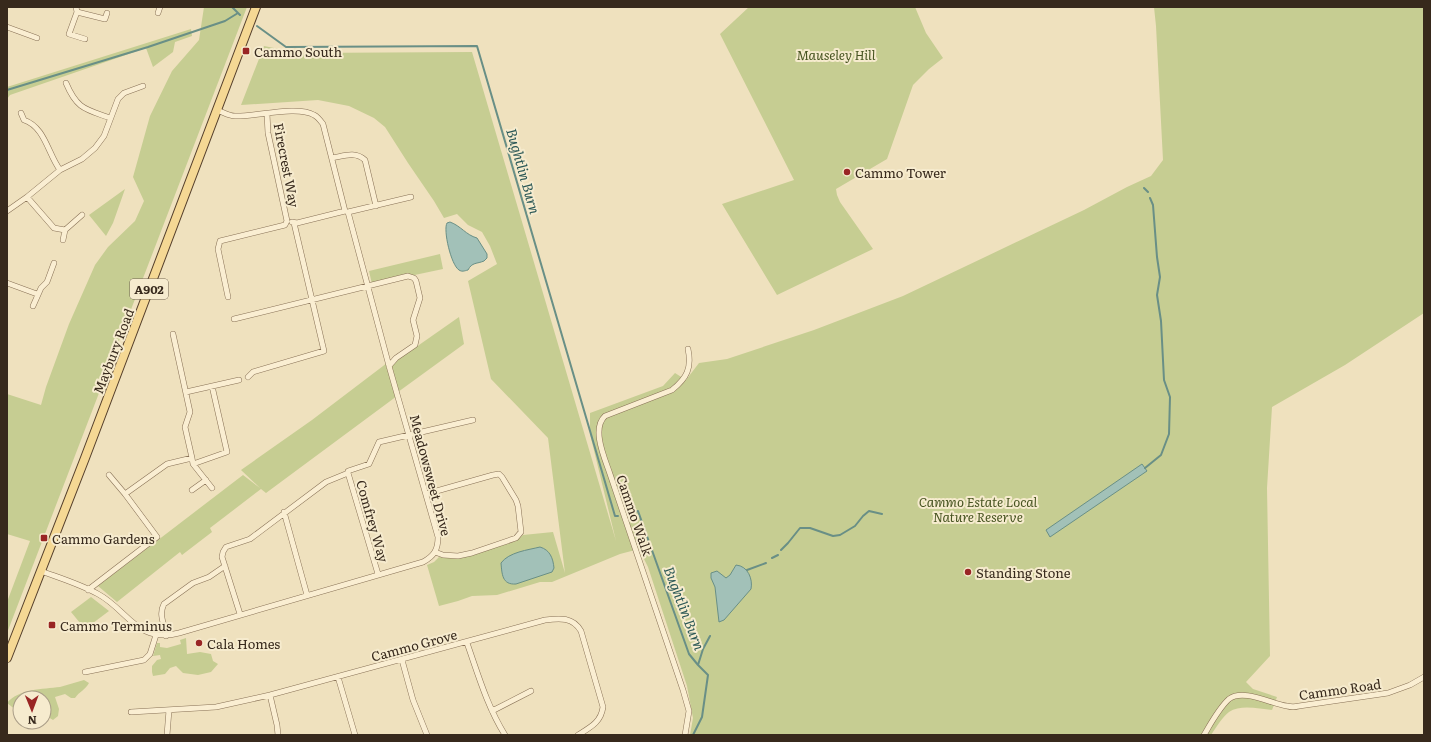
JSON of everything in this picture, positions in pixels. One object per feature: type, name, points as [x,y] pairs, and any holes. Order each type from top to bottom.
[{"type":"main road","name":"Maybury Road","points":[[7,658],[256,7]]},
{"type":"street","points":[[85,39],[68,37],[77,9],[105,19],[107,13]]},
{"type":"street","points":[[7,27],[37,38]]},
{"type":"street","points":[[66,83],[72,96],[78,104],[88,110],[110,118]]},
{"type":"street","points":[[7,211],[60,170],[82,159],[95,148],[104,136],[118,98],[124,93],[143,86]]},
{"type":"street","name":"Meadowsweet Drive","points":[[41,571],[98,594],[142,629],[156,635],[166,636],[422,562],[431,557],[438,546],[438,537],[346,212],[323,124],[314,115],[302,111],[233,116],[217,110]]},
{"type":"street","points":[[21,113],[24,120],[39,130],[60,170]]},
{"type":"street","name":"Firecrest Way","points":[[267,114],[268,132],[287,221]]},
{"type":"street","points":[[332,158],[352,154],[365,160],[376,206]]},
{"type":"street","points":[[27,197],[54,228],[65,230]]},
{"type":"street","points":[[228,296],[218,249],[220,241],[285,225],[287,221],[294,223],[411,197]]},
{"type":"street","points":[[63,240],[65,230],[82,215]]},
{"type":"street","points":[[248,377],[253,372],[324,351],[294,223]]},
{"type":"street","points":[[33,306],[37,294],[47,282],[54,263]]},
{"type":"street","points":[[234,319],[408,276],[414,278],[416,281],[420,298],[414,316],[418,336],[415,345],[396,358],[389,366]]},
{"type":"street","points":[[7,283],[37,294]]},
{"type":"street","points":[[173,334],[190,412],[185,427],[193,464],[212,488]]},
{"type":"street","name":"Cammo Walk","points":[[685,735],[689,711],[683,690],[600,446],[599,435],[601,423],[605,416],[672,390],[679,384],[684,378],[690,365],[688,349]]},
{"type":"street","points":[[186,392],[239,380]]},
{"type":"street","points":[[193,464],[228,452],[212,386]]},
{"type":"street","points":[[240,614],[222,557],[226,547],[250,539],[326,482],[369,464],[379,442],[473,420]]},
{"type":"street","points":[[126,494],[166,464],[192,458]]},
{"type":"street","name":"Comfrey Way","points":[[348,473],[378,574]]},
{"type":"street","points":[[426,494],[499,474],[516,500],[518,506],[521,532],[516,538],[472,553],[458,556],[443,555],[435,552]]},
{"type":"street","points":[[88,590],[157,537],[126,494],[109,475]]},
{"type":"street","points":[[192,490],[206,480]]},
{"type":"street","points":[[284,512],[307,594]]},
{"type":"street","points":[[166,636],[161,614],[161,609],[164,604],[193,583],[209,577],[225,566]]},
{"type":"street","name":"Cammo Grove","points":[[131,712],[216,707],[270,695],[555,619],[573,622],[581,631],[603,707],[602,716],[598,721],[578,735]]},
{"type":"street","points":[[85,672],[144,660],[150,654],[156,635]]},
{"type":"street","points":[[467,642],[484,692],[505,735]]},
{"type":"street","points":[[402,660],[413,700],[427,735]]},
{"type":"street","points":[[338,677],[354,735]]},
{"type":"street","name":"Cammo Road","points":[[1204,735],[1218,712],[1229,699],[1235,696],[1248,696],[1286,706],[1299,706],[1388,693],[1410,685],[1424,677]]},
{"type":"street","points":[[492,711],[531,692]]},
{"type":"street","points":[[270,695],[278,735]]},
{"type":"street","points":[[167,735],[169,710]]},
{"type":"green space","points":[[204,7],[247,7],[7,633],[7,602],[30,541],[7,534],[7,394],[41,405],[69,324],[95,265],[108,247],[135,221],[144,201],[133,177],[150,116],[172,71],[199,40]]},
{"type":"green space","name":"Mauseley Hill","points":[[749,7],[915,7],[926,33],[943,58],[913,85],[887,159],[836,189],[840,202],[873,249],[777,295],[722,204],[794,180],[720,34]]},
{"type":"green space","name":"Cammo Estate Local Nature Reserve","points":[[1154,7],[1424,7],[1424,313],[1345,365],[1272,407],[1267,488],[1270,656],[1246,682],[1253,689],[1277,697],[1272,710],[1239,708],[1229,712],[1224,716],[1211,735],[690,735],[693,718],[687,686],[648,567],[639,549],[620,554],[552,582],[540,582],[497,595],[472,596],[439,606],[427,565],[434,562],[439,557],[458,559],[516,541],[523,535],[553,532],[565,573],[548,438],[491,379],[468,281],[497,264],[490,246],[482,232],[468,225],[457,214],[444,218],[385,127],[374,118],[349,106],[318,100],[241,105],[264,46],[299,53],[472,52],[616,541],[590,434],[590,413],[663,386],[675,373],[686,380],[699,363],[727,359],[814,330],[903,296],[1084,210],[1151,176],[1163,160]]},
{"type":"green space","points":[[191,29],[192,36],[175,42],[173,52],[153,67],[146,48],[10,95],[7,99],[7,87]]},
{"type":"green space","points":[[125,189],[113,223],[106,236],[89,215]]},
{"type":"green space","points":[[440,254],[443,269],[372,284],[369,271]]},
{"type":"green space","points":[[459,317],[464,344],[398,392],[389,366]]},
{"type":"green space","points":[[387,363],[397,396],[266,493],[261,489],[210,528],[212,532],[182,555],[180,552],[117,602],[98,586],[243,475],[260,488],[241,470],[312,420]]},
{"type":"green space","points":[[91,597],[109,611],[85,629],[71,612]]},
{"type":"green space","points":[[186,638],[187,654],[200,652],[211,654],[213,661],[218,664],[211,672],[198,675],[183,673],[176,666],[170,668],[165,674],[153,676],[152,666],[157,660],[161,659],[160,655],[153,656],[157,643],[160,643],[160,647],[167,648],[181,644],[180,640]]},
{"type":"green space","points":[[84,680],[89,683],[75,698],[71,698],[65,694],[55,697],[59,709],[58,716],[53,720],[52,690],[31,690],[60,687]]},
{"type":"green space","points":[[12,698],[12,707],[7,703]]},
{"type":"water","points":[[450,222],[477,238],[487,254],[487,258],[484,261],[473,264],[468,270],[464,271],[460,271],[456,267],[453,262],[446,233],[447,223]]},
{"type":"water","points":[[1142,464],[1147,471],[1050,537],[1046,530]]},
{"type":"water","points":[[540,547],[549,552],[552,558],[554,568],[552,572],[516,584],[511,584],[505,581],[502,575],[501,563],[504,559],[519,552]]},
{"type":"water","points":[[736,565],[747,570],[751,581],[751,589],[724,620],[719,622],[715,587],[711,578],[711,573],[717,571],[726,578],[730,575]]},
{"type":"waterway","name":"Bughtlin Burn","points":[[232,7],[240,15]]},
{"type":"waterway","points":[[7,90],[148,47],[225,21],[238,13]]},
{"type":"waterway","name":"Bughtlin Burn","points":[[257,26],[286,47],[477,46],[615,516],[618,516]]},
{"type":"waterway","points":[[1144,188],[1148,192]]},
{"type":"waterway","points":[[1145,468],[1161,455],[1169,434],[1170,397],[1164,380],[1161,321],[1157,295],[1160,277],[1153,205],[1150,198]]},
{"type":"waterway","name":"Bughtlin Burn","points":[[634,512],[638,511],[689,654],[708,675],[702,717],[693,735]]},
{"type":"waterway","points":[[781,550],[800,528],[810,528],[833,536],[840,535],[855,526],[869,511],[882,514]]},
{"type":"waterway","points":[[772,558],[778,555]]},
{"type":"waterway","points":[[747,570],[766,563]]},
{"type":"waterway","points":[[698,665],[703,649],[710,636]]},
{"type":"place","name":"Cammo South","points":[[246,51]]},
{"type":"place","name":"Cammo Tower","points":[[847,172]]},
{"type":"place","name":"Cammo Gardens","points":[[44,538]]},
{"type":"place","name":"Standing Stone","points":[[968,572]]},
{"type":"place","name":"Cammo Terminus","points":[[52,625]]},
{"type":"place","name":"Cala Homes","points":[[199,643]]}]
